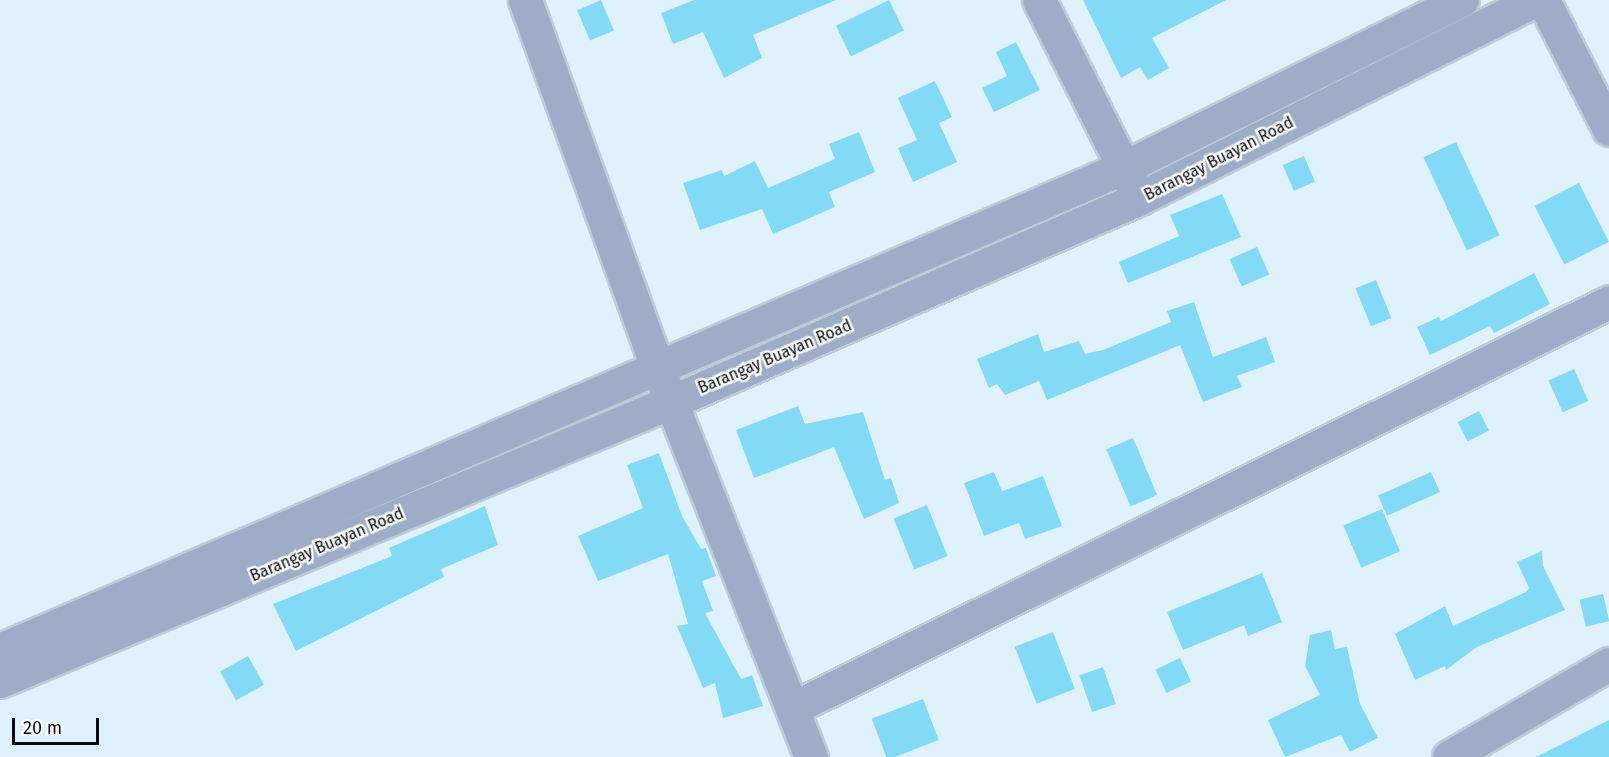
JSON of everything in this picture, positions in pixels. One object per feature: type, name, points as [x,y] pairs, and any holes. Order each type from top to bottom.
[{"type":"street","points":[[1039,0],[1125,167],[1138,199]]},
{"type":"street","points":[[0,650],[1125,167],[1462,0]]},
{"type":"street","name":"Barangay Buayan Road","points":[[0,681],[671,402],[1138,199],[1535,0]]},
{"type":"street","points":[[1543,0],[1609,129]]},
{"type":"street","points":[[528,1],[657,366],[811,757]]},
{"type":"street","points":[[1361,50],[1378,79]]},
{"type":"street","points":[[793,708],[1609,302]]},
{"type":"street","points":[[1449,757],[1609,664]]},
{"type":"building","points":[[601,0],[614,30],[590,41],[577,10]]},
{"type":"building","points":[[694,0],[836,0],[753,35],[762,58],[724,78],[703,32],[673,44],[661,13]]},
{"type":"building","points":[[889,0],[904,31],[851,56],[836,26]]},
{"type":"building","points":[[1083,0],[1226,0],[1152,38],[1169,68],[1148,80],[1140,67],[1121,78]]},
{"type":"building","points":[[1016,42],[1040,90],[994,112],[982,88],[1007,76],[996,52]]},
{"type":"building","points":[[935,81],[952,117],[939,123],[957,162],[913,182],[898,148],[917,140],[898,98]]},
{"type":"building","points":[[859,132],[875,172],[829,192],[835,207],[773,234],[762,209],[700,230],[683,183],[722,170],[724,176],[755,161],[768,188],[835,159],[829,144]]},
{"type":"building","points":[[1456,142],[1500,235],[1467,251],[1423,157]]},
{"type":"building","points":[[1304,156],[1315,182],[1294,191],[1283,165]]},
{"type":"building","points":[[1579,183],[1609,242],[1564,265],[1534,206]]},
{"type":"building","points":[[1222,194],[1241,237],[1128,283],[1119,262],[1179,236],[1170,215]]},
{"type":"building","points":[[1257,247],[1269,274],[1242,287],[1230,259]]},
{"type":"building","points":[[1534,273],[1550,304],[1494,333],[1490,326],[1430,355],[1417,327],[1439,317],[1441,321]]},
{"type":"building","points":[[1376,280],[1391,318],[1371,326],[1356,288]]},
{"type":"building","points":[[1194,302],[1213,357],[1266,337],[1275,362],[1237,376],[1242,387],[1203,402],[1180,345],[1047,400],[1039,381],[1005,395],[997,384],[989,388],[977,359],[1038,334],[1044,352],[1079,341],[1085,354],[1103,350],[1171,322],[1167,311]]},
{"type":"building","points":[[1574,369],[1588,401],[1563,412],[1548,380]]},
{"type":"building","points":[[798,406],[805,424],[863,412],[885,480],[891,478],[899,503],[864,519],[834,447],[754,478],[736,430]]},
{"type":"building","points":[[1479,411],[1489,431],[1468,441],[1458,422]]},
{"type":"building","points":[[1133,438],[1157,495],[1131,506],[1106,449]]},
{"type":"building","points":[[659,453],[682,516],[701,549],[706,548],[716,576],[702,581],[713,611],[705,613],[741,679],[752,675],[763,706],[723,718],[715,683],[703,688],[677,626],[688,624],[668,554],[598,581],[578,536],[643,508],[627,465]]},
{"type":"building","points":[[994,472],[1002,491],[1043,476],[1062,526],[1025,539],[1019,523],[984,536],[964,483]]},
{"type":"building","points":[[1431,472],[1440,492],[1387,516],[1378,496]]},
{"type":"building","points":[[927,505],[948,556],[914,569],[894,518]]},
{"type":"building","points":[[485,506],[498,545],[441,569],[444,577],[296,651],[273,604],[392,556],[389,548]]},
{"type":"building","points":[[1382,509],[1400,551],[1361,568],[1343,525]]},
{"type":"building","points":[[1542,551],[1543,566],[1565,610],[1477,647],[1446,670],[1445,666],[1415,680],[1395,634],[1445,606],[1453,626],[1526,592],[1529,588],[1517,562]]},
{"type":"building","points":[[1262,573],[1282,622],[1248,636],[1244,625],[1183,650],[1167,612]]},
{"type":"building","points":[[1603,594],[1609,621],[1586,627],[1580,599]]},
{"type":"building","points":[[1331,630],[1335,649],[1347,647],[1360,704],[1378,738],[1350,752],[1341,735],[1285,757],[1268,720],[1320,695],[1305,666],[1310,635]]},
{"type":"building","points":[[1053,632],[1075,689],[1037,704],[1015,647]]},
{"type":"building","points":[[248,656],[264,685],[236,700],[220,672]]},
{"type":"building","points":[[1180,658],[1191,682],[1167,693],[1156,669]]},
{"type":"building","points":[[1103,667],[1116,704],[1092,712],[1079,675]]},
{"type":"building","points":[[923,699],[939,740],[895,757],[886,757],[872,719]]},
{"type":"building","points":[[1609,720],[1609,757],[1536,757]]}]
